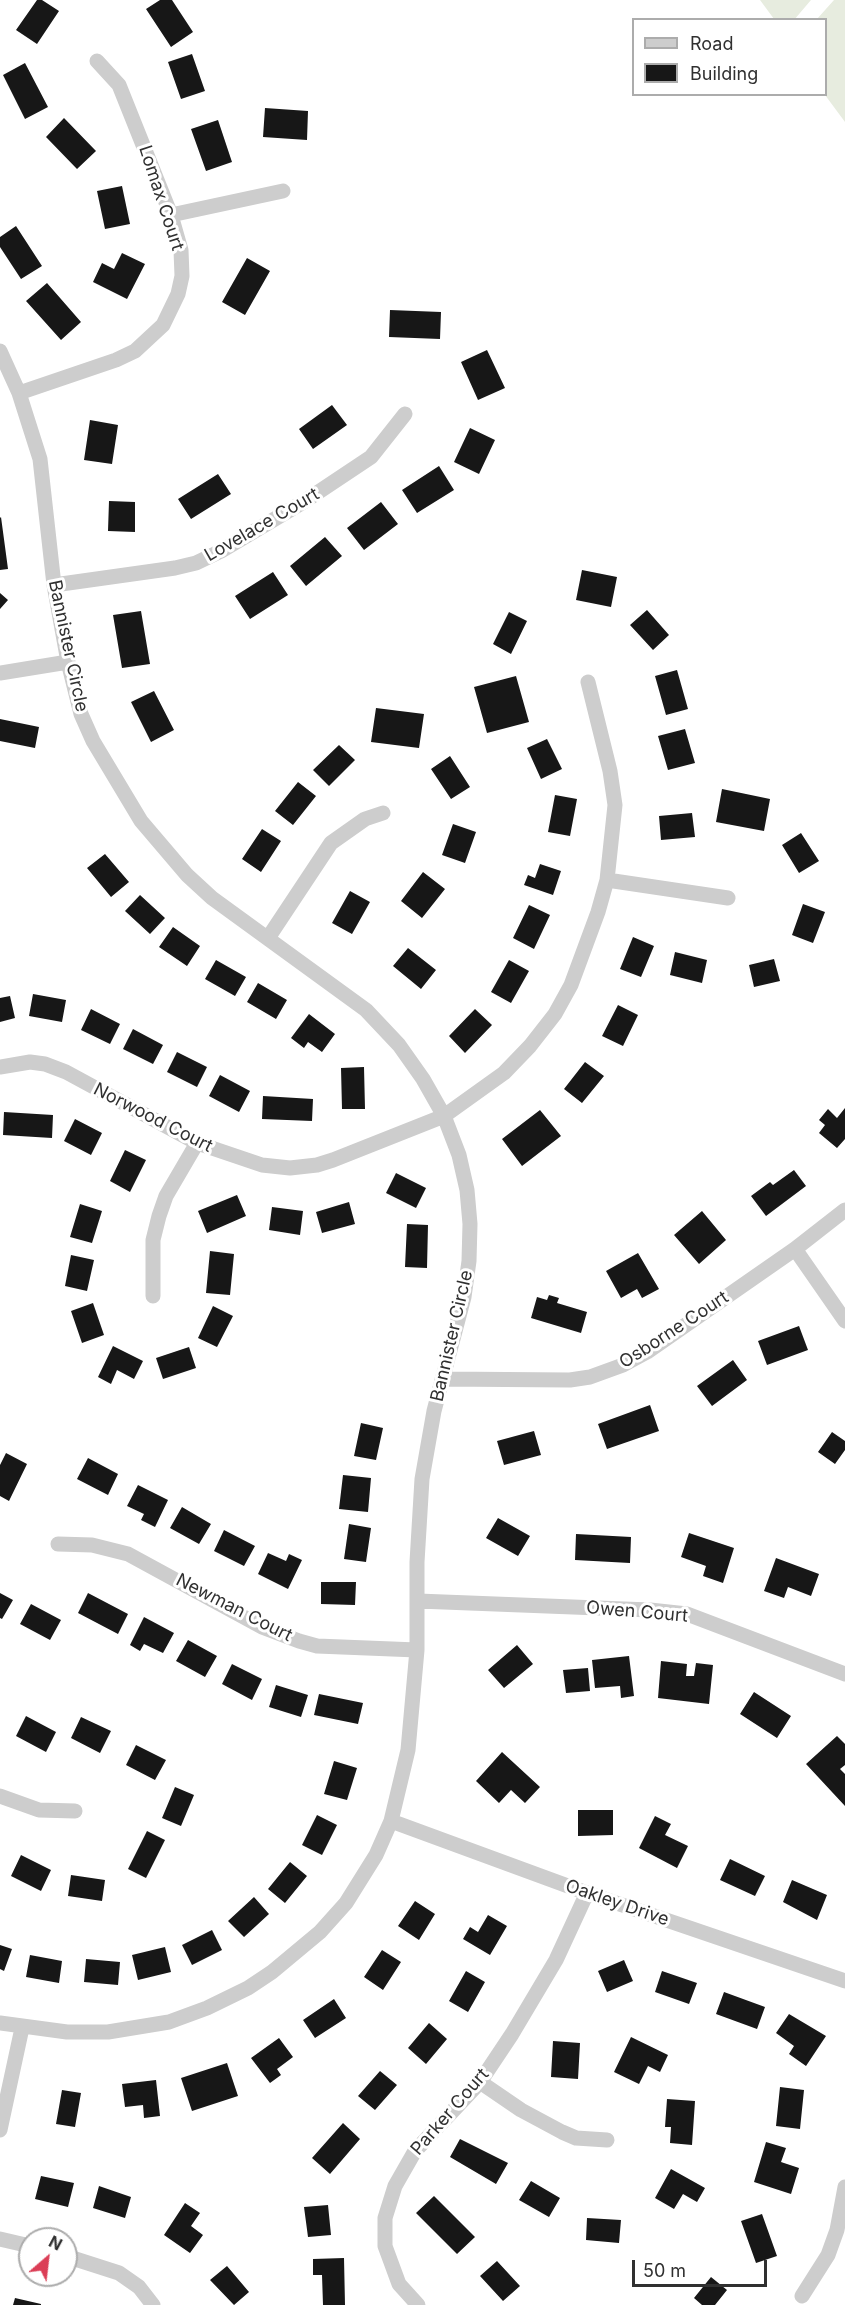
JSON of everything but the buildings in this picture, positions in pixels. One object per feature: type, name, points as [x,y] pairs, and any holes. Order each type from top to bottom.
[{"type":"street","name":"Lomax Court","points":[[19,393],[116,360],[135,351],[163,325],[172,309],[182,276],[181,250],[171,214],[119,85],[97,61]]},
{"type":"street","points":[[171,214],[283,191]]},
{"type":"street","name":"Bannister Circle","points":[[0,351],[19,393],[40,459],[54,585],[68,662],[81,714],[93,741],[141,821],[169,856],[212,898],[345,993],[385,1028],[411,1059],[444,1116],[459,1155],[467,1190],[470,1224],[470,1261],[464,1297],[442,1379],[422,1479],[417,1562],[417,1650],[408,1750],[391,1821],[376,1855],[346,1903],[320,1932],[281,1966],[248,1988],[207,2008],[145,2028],[108,2032],[22,2028],[0,2023]]},
{"type":"street","name":"Lovelace Court","points":[[54,585],[175,567],[196,562],[221,551],[305,501],[371,457],[405,414]]},
{"type":"street","points":[[0,673],[68,662]]},
{"type":"street","name":"Norwood Court","points":[[0,1067],[30,1062],[45,1064],[66,1072],[197,1143],[262,1165],[303,1168],[333,1160],[444,1116],[504,1073],[530,1046],[555,1014],[583,953],[607,880],[615,805],[610,771],[588,682]]},
{"type":"street","points":[[268,938],[331,843],[358,823],[383,813]]},
{"type":"street","points":[[607,880],[728,898]]},
{"type":"street","points":[[153,1296],[153,1240],[159,1216],[166,1196],[197,1143]]},
{"type":"street","name":"Osborne Court","points":[[442,1379],[570,1380],[605,1373],[647,1352],[795,1249],[845,1210]]},
{"type":"street","points":[[795,1249],[845,1321]]},
{"type":"street","name":"Newman Court","points":[[58,1544],[92,1545],[128,1554],[262,1627],[299,1641],[317,1646],[417,1650]]},
{"type":"street","name":"Owen Court","points":[[418,1602],[650,1610],[687,1614],[845,1674]]},
{"type":"street","points":[[0,1796],[39,1810],[75,1811]]},
{"type":"street","name":"Oakley Drive","points":[[391,1821],[587,1893],[845,1981]]},
{"type":"street","name":"Parker Court","points":[[418,2305],[399,2284],[387,2256],[384,2230],[388,2204],[415,2151],[480,2082],[542,1985],[571,1932],[587,1893]]},
{"type":"street","points":[[0,2130],[22,2028]]},
{"type":"street","points":[[480,2082],[522,2110],[562,2132],[576,2138],[607,2140]]},
{"type":"street","points":[[802,2296],[828,2255],[837,2230],[845,2187]]},
{"type":"street","points":[[0,2239],[18,2243]]},
{"type":"street","points":[[78,2260],[119,2273],[139,2287],[153,2305]]},
{"type":"shaded area","points":[[760,0],[811,0],[796,18],[773,18]]},
{"type":"shaded area","points":[[834,0],[845,0],[845,122],[826,96],[827,18],[818,18]]}]
